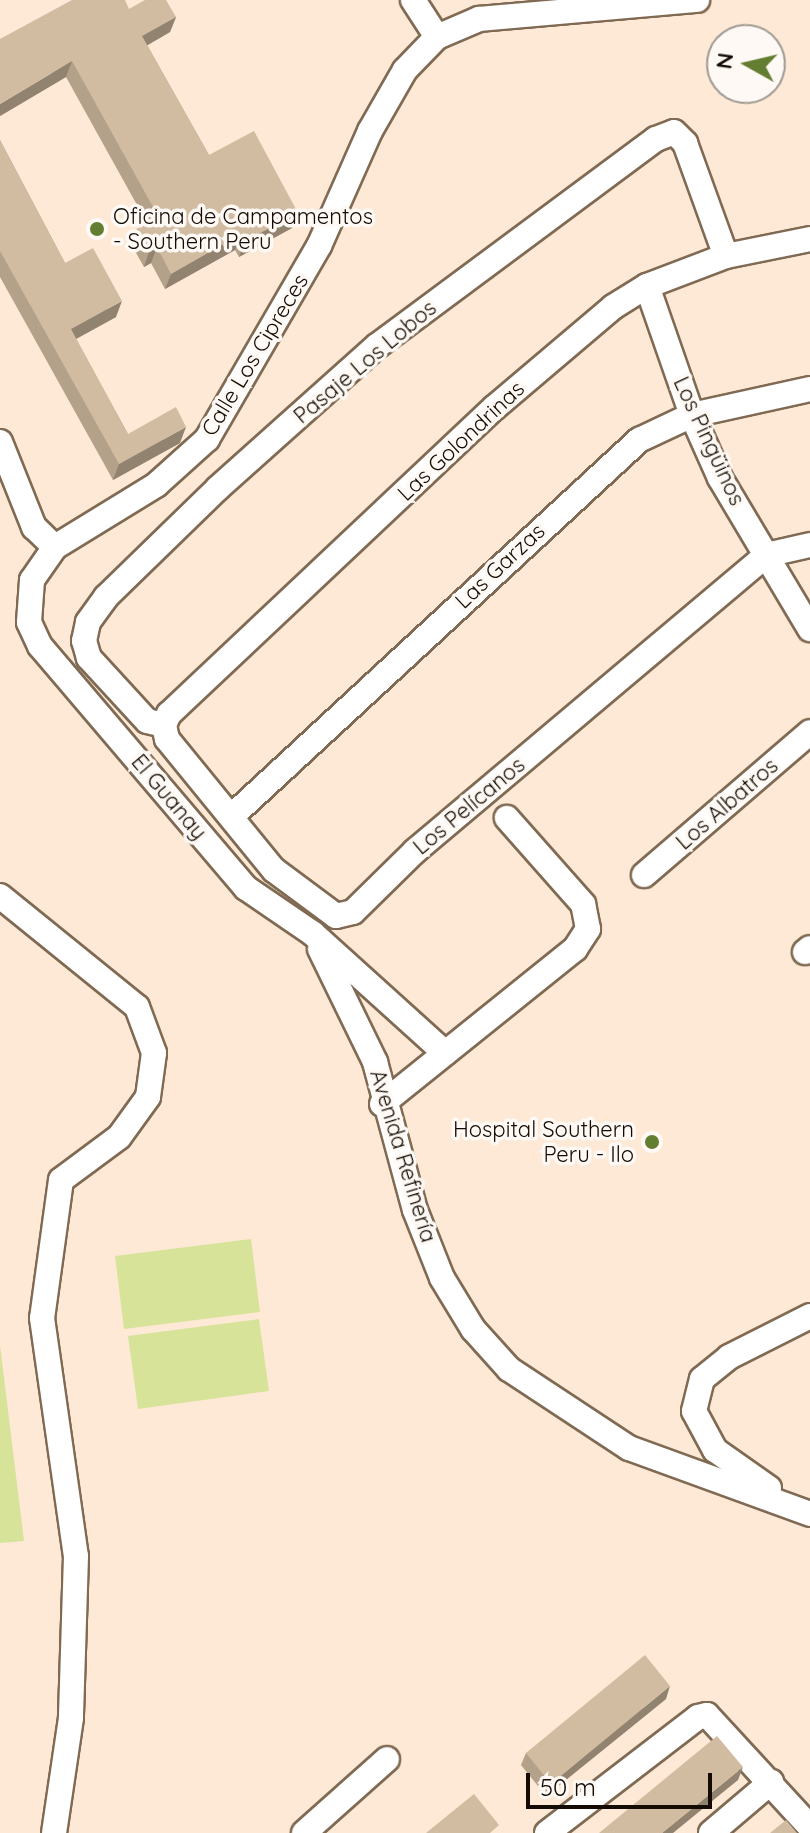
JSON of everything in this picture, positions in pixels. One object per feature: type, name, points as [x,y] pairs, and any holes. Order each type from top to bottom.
[{"type":"street","points":[[413,0],[437,37]]},
{"type":"street","name":"Calle Los Cipreces","points":[[40,646],[29,622],[32,580],[55,547],[156,485],[207,439],[319,246],[370,131],[405,70],[437,37],[479,19],[697,0]]},
{"type":"street","name":"Pasaje Los Lobos","points":[[164,725],[147,721],[89,658],[84,641],[88,622],[106,597],[218,488],[377,346],[656,139],[674,132],[685,143],[726,256]]},
{"type":"street","name":"Las Golondrinas","points":[[164,725],[169,714],[494,408],[613,307],[647,286],[726,256],[810,239]]},
{"type":"street","name":"Los Pingüinos","points":[[647,286],[692,415],[720,478],[810,629]]},
{"type":"street","name":"Las Garzas","points":[[231,817],[639,440],[692,415],[810,389]]},
{"type":"street","points":[[0,442],[34,527],[55,547]]},
{"type":"street","name":"Los Pelícanos","points":[[164,725],[167,739],[284,878],[336,916],[353,912],[415,851],[766,555],[810,545]]},
{"type":"street","name":"El Guanay","points":[[40,646],[246,888],[312,933],[445,1053]]},
{"type":"street","name":"Los Albatros","points":[[644,875],[810,732]]},
{"type":"street","points":[[382,1104],[575,949],[588,929],[583,904],[507,818]]},
{"type":"street","points":[[0,896],[137,1007],[154,1053],[148,1097],[119,1137],[61,1180],[42,1318],[76,1556],[71,1718],[54,1833]]},
{"type":"street","name":"Avenida Refinería","points":[[312,933],[375,1062],[382,1104],[442,1278],[473,1329],[509,1369],[629,1448],[802,1510]]},
{"type":"street","points":[[802,1510],[715,1450],[694,1411],[702,1379],[729,1357],[810,1316]]},
{"type":"street","points":[[547,1833],[703,1716],[771,1782],[810,1827]]},
{"type":"street","points":[[304,1833],[387,1759]]},
{"type":"street","points":[[711,1833],[771,1782]]},
{"type":"green space","points":[[251,1239],[260,1312],[124,1329],[115,1256]]},
{"type":"green space","points":[[259,1319],[269,1391],[138,1409],[128,1336]]},
{"type":"green space","points":[[0,1345],[24,1541],[0,1543]]},
{"type":"building","points":[[72,0],[125,0],[129,9],[145,0],[166,0],[176,17],[142,36],[209,155],[254,131],[298,213],[245,241],[241,234],[171,274],[157,247],[149,252],[137,229],[158,216],[72,61],[0,104],[0,39]]},
{"type":"building","points":[[0,140],[65,263],[93,248],[122,301],[71,329],[128,434],[176,407],[186,427],[119,464],[0,251]]},
{"type":"building","points":[[645,1655],[670,1686],[551,1784],[526,1753]]},
{"type":"building","points":[[717,1736],[743,1767],[662,1833],[599,1833]]},
{"type":"building","points":[[474,1794],[499,1825],[490,1833],[426,1833]]},
{"type":"building","points":[[786,1820],[797,1833],[770,1833]]},
{"type":"place","name":"Oficina de Campamentos - Southern Peru","points":[[97,229]]},
{"type":"place","name":"Hospital Southern Peru - Ilo","points":[[652,1142]]}]
